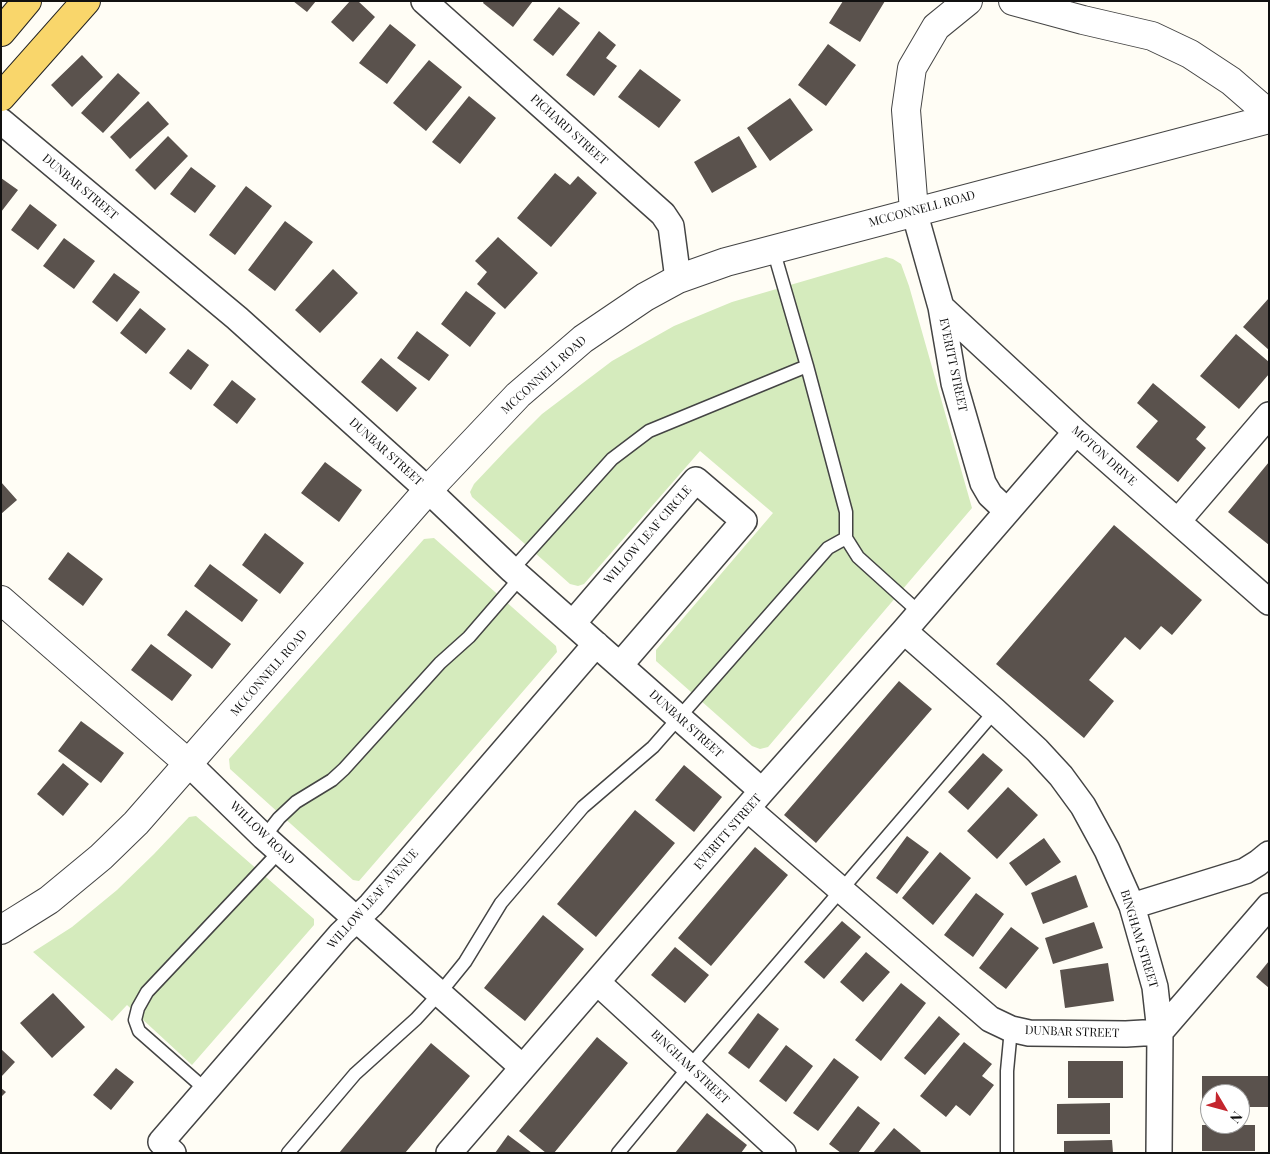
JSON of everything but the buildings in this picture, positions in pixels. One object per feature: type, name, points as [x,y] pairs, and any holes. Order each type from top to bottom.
[{"type":"main road","points":[[1,32],[28,1]]},
{"type":"main road","points":[[1,97],[86,1]]},
{"type":"street","name":"PICHARD STREET","points":[[424,1],[663,214],[672,226],[678,279]]},
{"type":"street","points":[[914,211],[906,110],[912,68],[936,26],[968,1]]},
{"type":"street","points":[[1013,1],[1152,36],[1190,54],[1231,80],[1269,114]]},
{"type":"street","name":"MCCONNELL ROAD","points":[[1,930],[49,900],[101,857],[136,823],[428,490],[518,395],[583,339],[644,297],[678,279],[726,262],[1269,119]]},
{"type":"street","name":"DUNBAR STREET","points":[[1,121],[237,318],[428,490],[572,623],[679,718],[842,890],[990,1019],[1029,1033],[1126,1034],[1160,1032]]},
{"type":"street","name":"EVERITT STREET","points":[[914,211],[941,307],[954,383],[983,483],[990,495],[1007,511]]},
{"type":"street","name":"MOTON DRIVE","points":[[941,307],[1076,432],[1267,597]]},
{"type":"street","points":[[1178,521],[1269,415]]},
{"type":"street","name":"EVERITT STREET","points":[[449,1153],[1076,432]]},
{"type":"street","name":"WILLOW LEAF CIRCLE","points":[[572,623],[696,480],[744,521],[620,665]]},
{"type":"street","name":"WILLOW ROAD","points":[[1,600],[210,782],[272,844],[522,1067]]},
{"type":"street","name":"BINGHAM STREET","points":[[912,622],[995,711],[1037,750],[1061,776],[1083,806],[1107,850],[1132,906],[1155,987],[1160,1032],[1159,1153]]},
{"type":"street","name":"WILLOW LEAF AVENUE","points":[[173,1153],[161,1142],[205,1089],[355,918],[371,905],[596,644]]},
{"type":"street","points":[[1132,906],[1265,865]]},
{"type":"street","points":[[1160,1032],[1269,906]]},
{"type":"street","name":"BINGHAM STREET","points":[[597,982],[781,1152]]},
{"type":"lane","points":[[773,249],[846,512],[846,538],[858,557],[912,622]]},
{"type":"lane","points":[[205,1089],[139,1031],[135,1020],[138,1008],[148,992],[272,844],[279,818],[296,802],[332,780],[344,769],[440,663],[469,637],[517,573],[612,459],[649,431],[807,366]]},
{"type":"lane","points":[[288,1153],[355,1074],[416,1019],[439,994],[464,962],[501,903],[583,807],[604,787],[642,758],[828,548],[846,538]]},
{"type":"lane","points":[[618,1153],[689,1067],[995,711]]},
{"type":"lane","points":[[1007,1153],[1007,1071],[1011,1028]]},
{"type":"green space","points":[[886,257],[901,264],[909,286],[972,508],[768,747],[760,749],[752,746],[656,661],[656,650],[773,513],[700,451],[584,584],[578,586],[570,584],[472,497],[470,492],[474,484],[542,414],[612,361],[674,326],[732,302]]},
{"type":"green space","points":[[434,538],[556,646],[557,652],[359,881],[353,880],[230,769],[229,759],[424,539]]},
{"type":"green space","points":[[196,816],[314,919],[314,925],[192,1065],[127,1005],[112,1021],[33,952],[72,927],[117,890],[189,817]]}]
